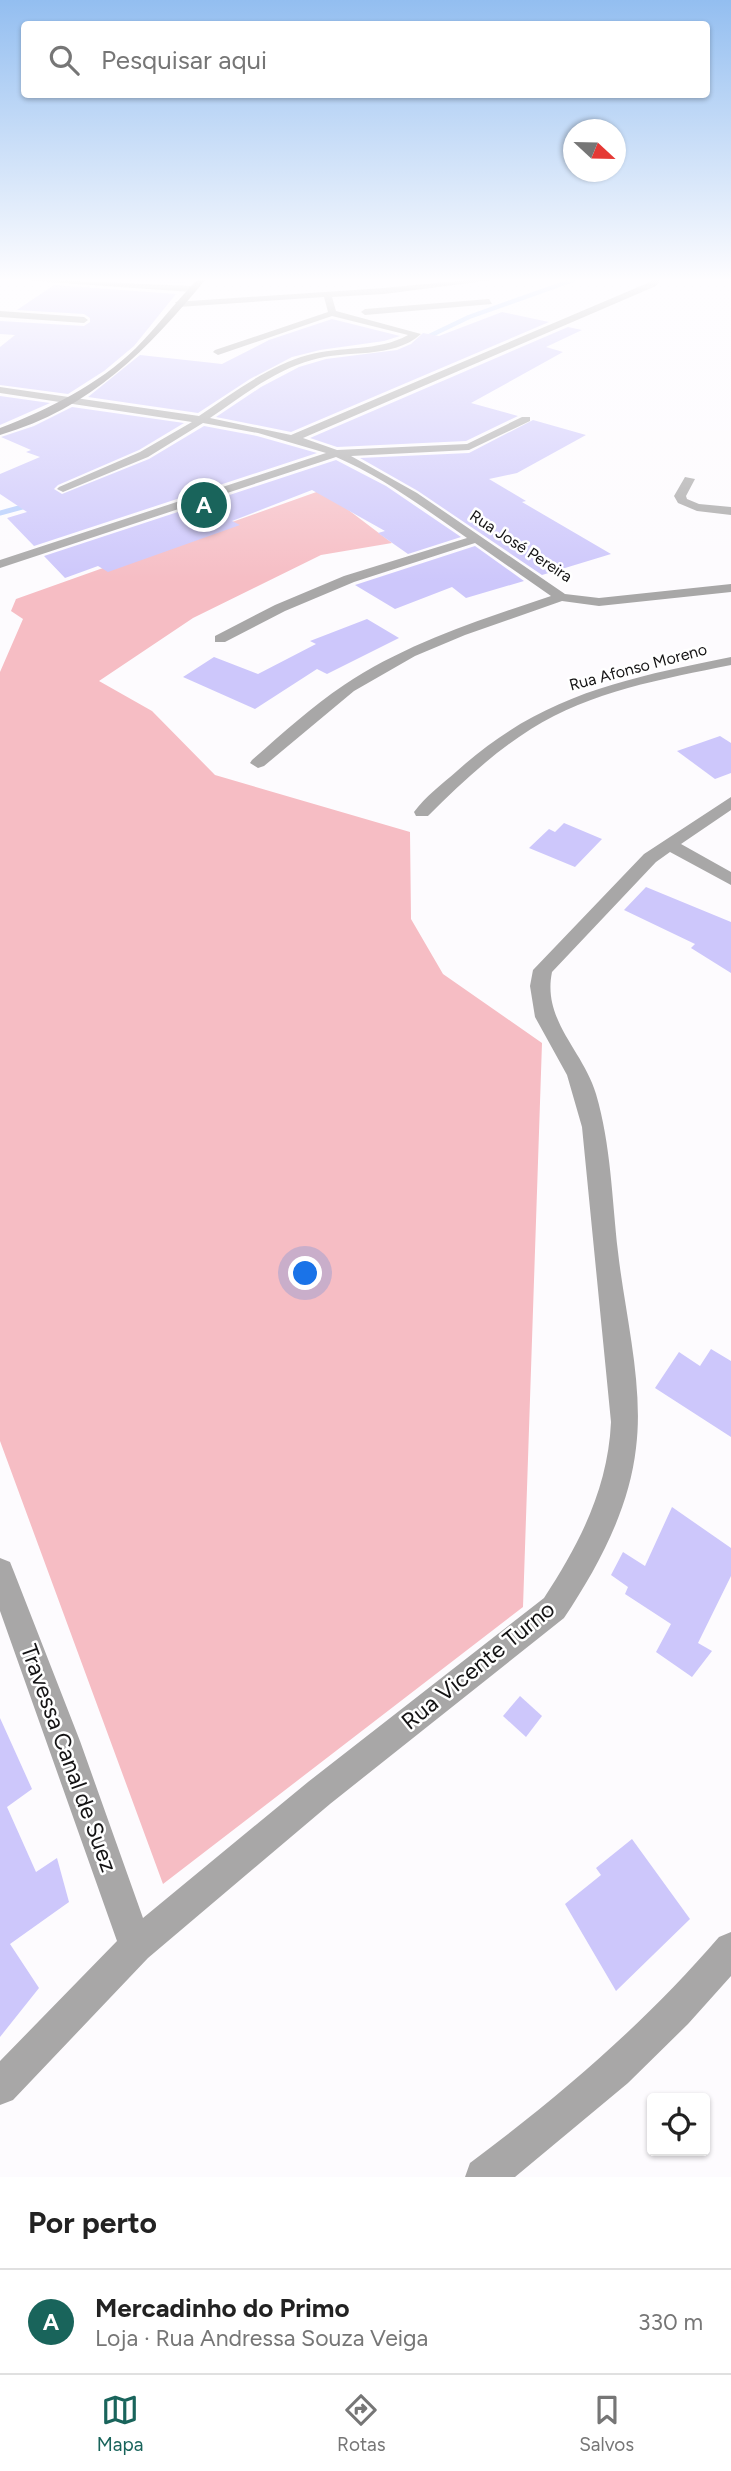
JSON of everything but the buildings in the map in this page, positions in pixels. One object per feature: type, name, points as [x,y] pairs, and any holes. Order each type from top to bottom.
[{"type":"street","points":[[0,432],[70,401],[101,381]]},
{"type":"street","points":[[63,489],[145,454],[207,421],[263,381]]},
{"type":"street","points":[[294,438],[428,381]]},
{"type":"street","points":[[0,390],[236,426],[294,438],[338,453]]},
{"type":"street","points":[[0,564],[338,453],[468,447],[526,419]]},
{"type":"street","name":"Rua José Pereira","points":[[338,453],[413,495],[561,597],[599,602],[731,588]]},
{"type":"street","points":[[689,478],[680,496],[682,500],[697,507],[731,511]]},
{"type":"street","points":[[220,639],[280,608],[349,579],[477,539]]},
{"type":"street","points":[[258,763],[329,703],[398,659],[444,639],[561,597]]},
{"type":"street","name":"Rua Afonso Moreno","points":[[422,812],[481,756],[543,715],[599,694],[731,661]]},
{"type":"street","name":"Rua Vicente Turno","points":[[0,2087],[136,1945],[318,1793],[554,1608],[578,1573],[600,1525],[616,1479],[624,1424],[593,1130],[577,1071],[549,1026],[540,1007],[537,987],[543,970],[640,868],[668,844],[731,802]]},
{"type":"street","points":[[668,844],[731,879]]},
{"type":"street","name":"Travessa Canal de Suez","points":[[0,1572],[64,1741],[136,1945]]},
{"type":"street","points":[[484,2177],[544,2132],[677,2012],[731,1949]]},
{"type":"shaded area","points":[[322,490],[392,543],[321,555],[193,618],[99,681],[152,711],[215,775],[410,832],[411,919],[443,974],[542,1043],[523,1607],[163,1884],[0,1441],[0,672],[23,619],[11,611],[16,599]]},
{"type":"waterway","points":[[0,513],[30,505]]},
{"type":"place","name":"Mercadinho do Primo","points":[[204,505]]}]
